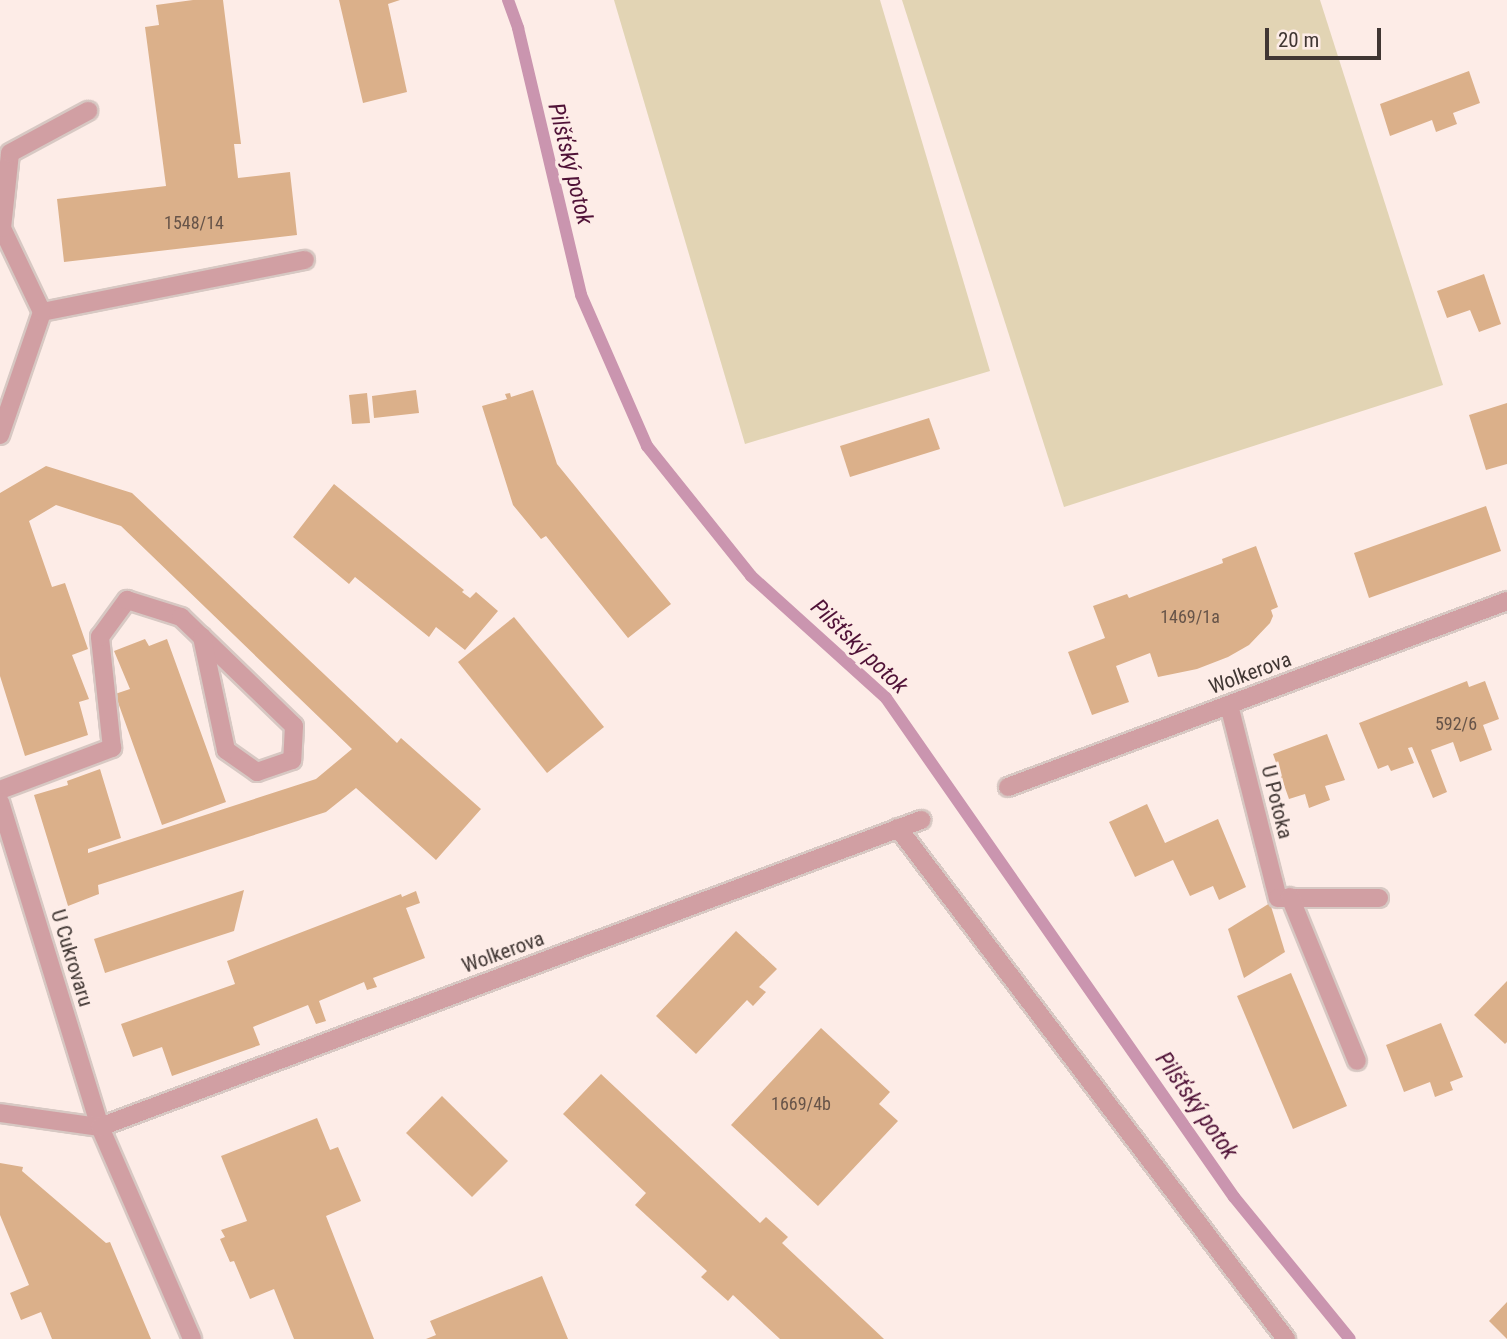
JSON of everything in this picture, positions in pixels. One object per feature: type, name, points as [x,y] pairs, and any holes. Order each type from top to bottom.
[{"type":"street","points":[[0,435],[42,312],[2,228],[10,153],[89,111]]},
{"type":"street","points":[[42,312],[304,261]]},
{"type":"street","points":[[0,790],[112,748],[100,637],[127,600],[181,617],[202,637],[294,726],[292,760],[257,772],[226,750],[202,637]]},
{"type":"street","name":"Wolkerova","points":[[1008,788],[1507,601]]},
{"type":"street","name":"U Potoka","points":[[1229,705],[1278,898],[1290,897],[1357,1061]]},
{"type":"street","name":"U Cukrovaru","points":[[0,802],[100,1127],[192,1339]]},
{"type":"street","name":"Wolkerova","points":[[100,1127],[921,820]]},
{"type":"street","points":[[898,828],[1286,1339]]},
{"type":"street","points":[[1290,897],[1379,898]]},
{"type":"street","points":[[0,1113],[100,1127]]},
{"type":"shaded area","points":[[614,0],[880,0],[990,371],[745,444]]},
{"type":"shaded area","points":[[902,0],[1320,0],[1443,385],[1064,507]]},
{"type":"building","points":[[193,0],[223,0],[241,144],[234,144],[238,178],[290,172],[297,235],[64,262],[57,199],[166,186],[145,27],[159,25],[156,5]]},
{"type":"building","points":[[339,0],[400,0],[388,4],[407,92],[363,103]]},
{"type":"building","points":[[1469,71],[1480,103],[1453,113],[1457,124],[1436,132],[1432,120],[1390,136],[1380,104]]},
{"type":"building","points":[[1484,274],[1501,324],[1479,332],[1470,310],[1447,318],[1437,291]]},
{"type":"building","points":[[416,390],[419,413],[374,418],[372,396]]},
{"type":"building","points":[[533,390],[557,464],[671,604],[628,638],[546,536],[541,539],[513,505],[482,406],[507,399],[505,394],[510,393],[511,397]]},
{"type":"building","points":[[367,393],[370,423],[352,424],[349,395]]},
{"type":"building","points":[[1507,403],[1507,464],[1486,470],[1469,415]]},
{"type":"building","points":[[929,418],[940,449],[850,477],[840,446]]},
{"type":"building","points":[[46,466],[132,493],[397,743],[401,738],[481,809],[436,860],[356,788],[326,812],[98,885],[99,894],[68,906],[34,795],[68,785],[67,781],[100,769],[121,838],[88,849],[88,853],[316,779],[352,749],[121,526],[56,505],[29,521],[52,587],[65,583],[88,649],[72,655],[89,699],[79,702],[88,735],[25,756],[0,676],[0,493]]},
{"type":"building","points":[[334,484],[464,590],[462,592],[470,598],[476,592],[498,611],[465,650],[436,627],[429,637],[355,577],[349,584],[293,537]]},
{"type":"building","points":[[1486,506],[1501,551],[1369,598],[1354,553]]},
{"type":"building","points":[[1256,546],[1278,607],[1271,610],[1273,616],[1270,623],[1249,645],[1197,669],[1158,677],[1150,653],[1116,666],[1129,702],[1092,715],[1068,652],[1105,638],[1093,606],[1127,594],[1129,598],[1223,563],[1222,559]]},
{"type":"building","points":[[514,617],[604,727],[547,773],[458,662]]},
{"type":"building","points":[[145,639],[149,646],[167,639],[226,802],[162,825],[115,694],[130,689],[114,651]]},
{"type":"building","points":[[1467,681],[1469,687],[1485,681],[1499,719],[1483,725],[1492,750],[1460,762],[1453,742],[1431,750],[1447,792],[1433,798],[1412,747],[1408,748],[1414,763],[1391,771],[1388,765],[1378,769],[1359,723]]},
{"type":"building","points":[[1327,734],[1345,780],[1325,786],[1330,800],[1309,808],[1305,794],[1289,799],[1273,754]]},
{"type":"building","points":[[1147,804],[1165,843],[1218,819],[1246,887],[1219,900],[1213,886],[1190,896],[1173,860],[1135,877],[1109,822]]},
{"type":"building","points":[[244,890],[234,931],[105,973],[94,939]]},
{"type":"building","points":[[416,891],[420,903],[406,908],[425,958],[373,978],[377,987],[367,990],[364,982],[319,1001],[326,1021],[316,1024],[308,1005],[253,1027],[260,1045],[172,1076],[162,1047],[133,1057],[121,1024],[235,984],[227,961],[401,894],[402,897]]},
{"type":"building","points":[[1270,903],[1285,952],[1244,978],[1228,929]]},
{"type":"building","points":[[736,931],[777,969],[759,987],[766,992],[753,1006],[747,1000],[696,1054],[656,1016]]},
{"type":"building","points":[[1291,973],[1347,1106],[1293,1129],[1237,996]]},
{"type":"building","points":[[1507,981],[1507,1042],[1505,1044],[1474,1015]]},
{"type":"building","points":[[1441,1023],[1463,1077],[1450,1082],[1453,1090],[1435,1097],[1430,1082],[1404,1092],[1386,1045]]},
{"type":"building","points":[[821,1028],[890,1092],[879,1104],[898,1121],[818,1206],[731,1125]]},
{"type":"building","points":[[601,1074],[760,1223],[766,1217],[788,1237],[782,1243],[884,1339],[780,1339],[733,1295],[728,1301],[701,1277],[707,1271],[635,1205],[646,1193],[563,1114]]},
{"type":"building","points":[[442,1096],[508,1161],[472,1197],[406,1133]]},
{"type":"building","points":[[317,1118],[330,1150],[338,1147],[361,1201],[326,1216],[374,1339],[294,1339],[274,1289],[250,1299],[234,1261],[230,1262],[220,1239],[225,1237],[221,1230],[247,1221],[221,1156]]},
{"type":"building","points":[[0,1163],[23,1167],[22,1171],[106,1243],[110,1242],[151,1339],[52,1339],[41,1312],[21,1320],[10,1293],[29,1285],[0,1215]]},
{"type":"building","points":[[542,1276],[568,1339],[426,1339],[436,1335],[430,1321]]},
{"type":"building","points":[[1507,1302],[1507,1339],[1489,1321]]},
{"type":"waterway","name":"Pilšťský potok","points":[[508,0],[518,28],[581,295],[647,446],[751,576],[886,698],[1234,1197],[1350,1339]]}]
